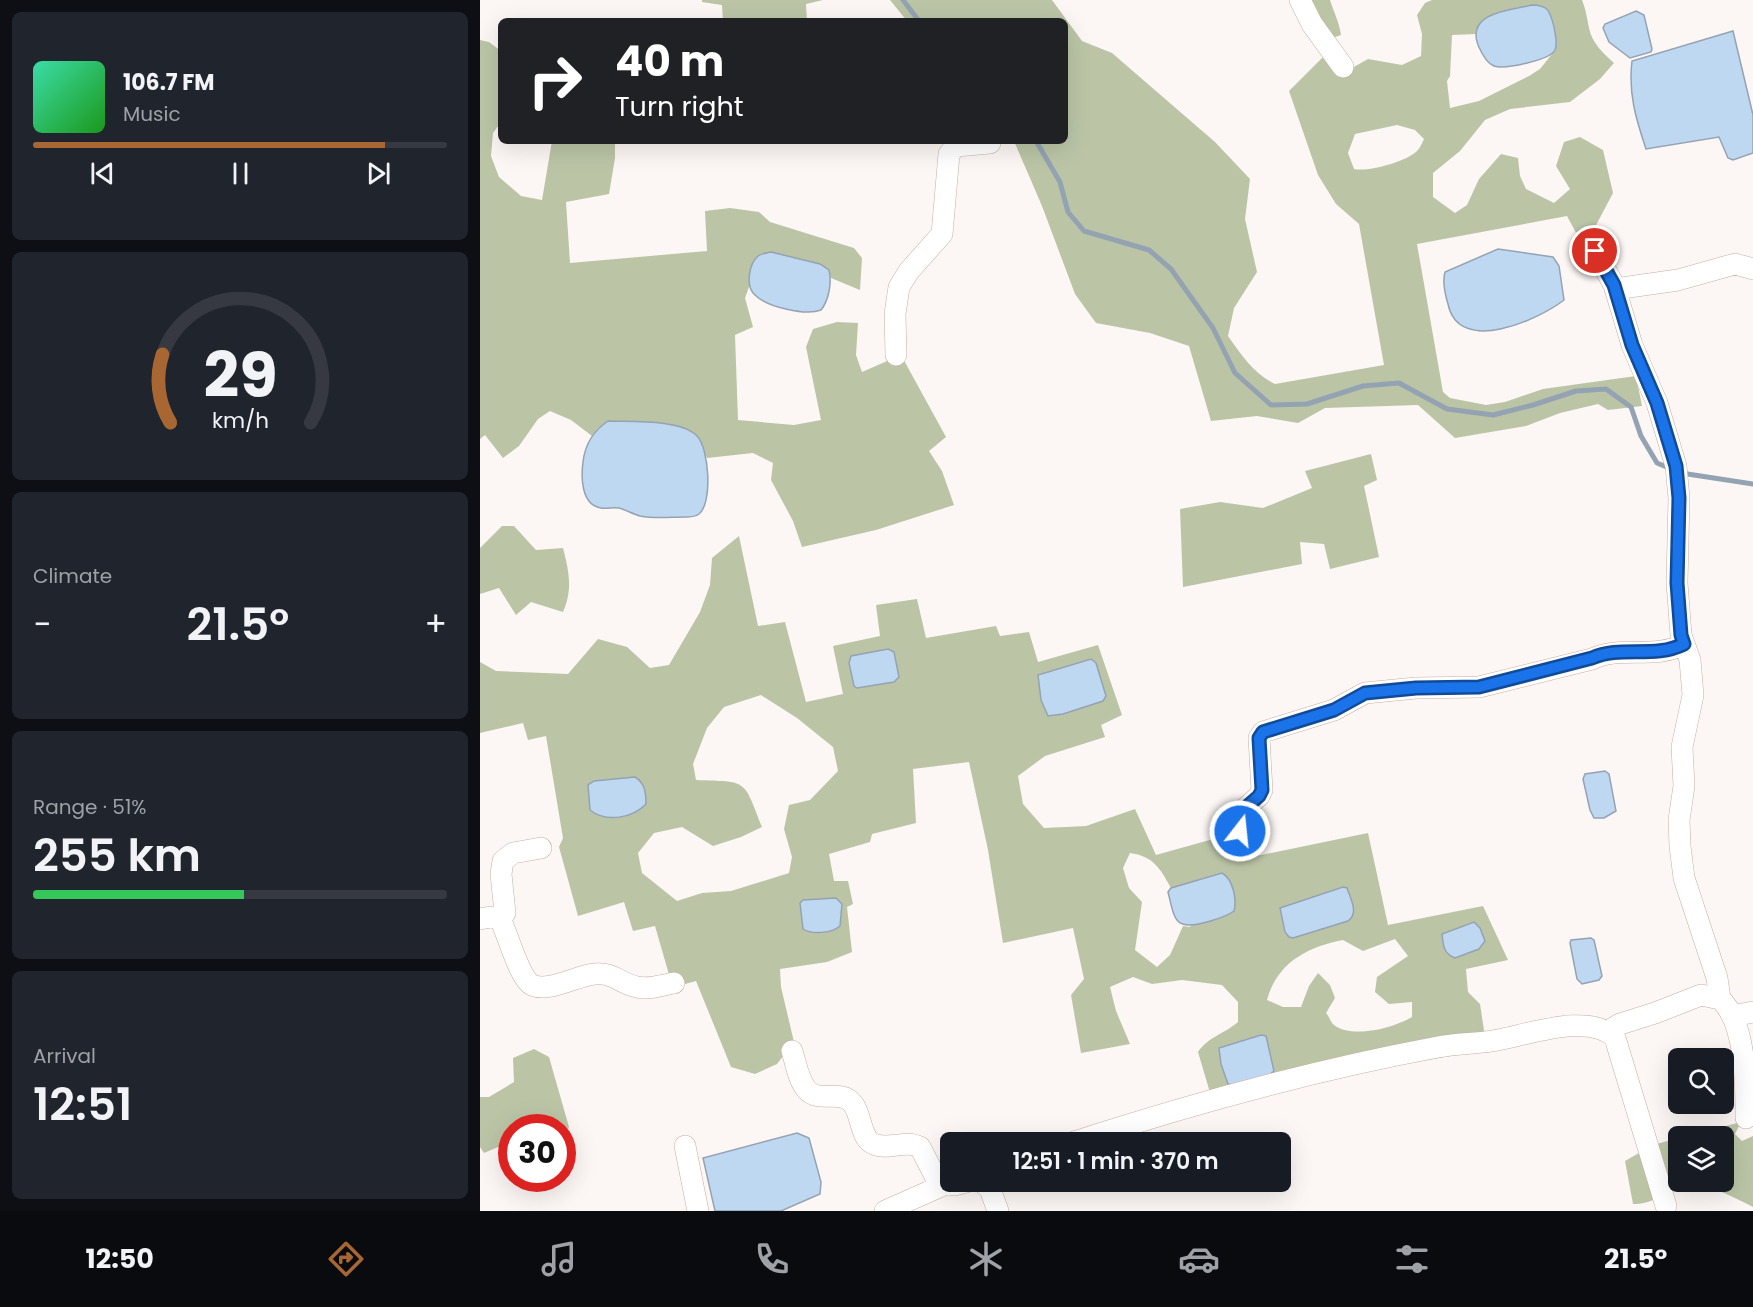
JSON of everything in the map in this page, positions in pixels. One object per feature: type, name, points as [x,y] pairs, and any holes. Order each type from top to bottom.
[{"type":"street","points":[[1300,0],[1312,24],[1343,67]]},
{"type":"street","points":[[896,355],[895,314],[899,287],[909,271],[942,234],[949,154],[956,146],[979,144]]},
{"type":"street","points":[[1595,251],[1614,289],[1632,345],[1657,403],[1676,466],[1679,498],[1677,583],[1681,635],[1690,660],[1693,695],[1682,747],[1684,786],[1679,820],[1680,846],[1684,878],[1743,1065],[1746,1118]]},
{"type":"street","points":[[1614,289],[1678,280],[1736,264],[1746,265],[1753,269]]},
{"type":"street","points":[[1231,841],[1240,831],[1242,811],[1259,796],[1262,790],[1259,738],[1263,732],[1334,710],[1365,693],[1416,688],[1479,687],[1592,658],[1603,653],[1657,653],[1671,651],[1684,644]]},
{"type":"street","points":[[541,848],[513,853],[503,861],[501,874],[505,913],[490,919],[530,984],[539,987],[602,973],[612,975],[639,988],[674,982]]},
{"type":"street","points":[[1608,1031],[1620,1024],[1701,995],[1726,1007],[1753,1012]]},
{"type":"street","points":[[1107,1132],[1217,1098],[1440,1046],[1492,1041],[1575,1026],[1608,1031],[1616,1038],[1666,1206]]},
{"type":"street","points":[[792,1051],[802,1083],[807,1090],[821,1097],[840,1095],[847,1098],[853,1104],[867,1139],[872,1144],[886,1147],[908,1143],[920,1147],[940,1182]]},
{"type":"street","points":[[685,1146],[698,1211]]},
{"type":"street","points":[[885,1211],[940,1189]]},
{"type":"street","points":[[991,1192],[998,1211]]},
{"type":"green space","points":[[702,0],[823,0],[806,4],[807,18],[723,18],[722,5],[702,2]]},
{"type":"green space","points":[[890,0],[1052,0],[1065,18],[905,18]]},
{"type":"green space","points":[[1305,0],[1330,0],[1341,35],[1329,39]]},
{"type":"green space","points":[[1432,0],[1582,0],[1590,33],[1595,43],[1614,63],[1600,79],[1570,102],[1510,109],[1485,120],[1460,151],[1433,173],[1433,197],[1455,213],[1467,205],[1479,179],[1501,154],[1518,158],[1520,176],[1526,189],[1554,203],[1570,189],[1556,166],[1564,142],[1580,137],[1603,150],[1613,193],[1594,229],[1582,244],[1567,216],[1417,244],[1443,392],[1450,398],[1486,405],[1505,402],[1543,389],[1636,376],[1642,406],[1608,410],[1598,404],[1560,413],[1526,426],[1455,438],[1418,405],[1325,408],[1298,423],[1257,416],[1211,421],[1189,346],[1150,333],[1096,323],[1075,294],[1042,206],[1015,144],[1068,144],[1068,22],[1082,41],[1112,53],[1215,142],[1250,179],[1245,219],[1257,272],[1234,308],[1228,336],[1243,357],[1255,370],[1275,384],[1384,365],[1359,224],[1336,204],[1318,175],[1289,91],[1324,56],[1345,72],[1368,59],[1402,65],[1421,56],[1422,34],[1417,15],[1425,3]],"holes":[[[1532,5],[1556,49],[1540,69],[1529,76],[1479,101],[1450,108],[1447,81],[1450,76],[1452,35],[1476,34],[1479,26],[1491,15]],[[1397,125],[1415,130],[1424,139],[1412,155],[1387,165],[1354,169],[1348,153],[1355,134]]]},
{"type":"green space","points":[[480,40],[489,42],[498,49],[498,126],[493,133],[491,156],[499,177],[521,196],[542,200],[551,144],[615,144],[609,194],[566,202],[570,263],[707,251],[705,211],[730,208],[759,212],[770,222],[854,248],[862,258],[860,290],[831,278],[829,270],[771,252],[760,254],[750,274],[745,298],[753,327],[735,335],[738,420],[794,425],[821,420],[806,347],[813,329],[837,322],[858,323],[856,355],[862,372],[901,355],[946,437],[929,451],[942,471],[954,505],[876,530],[802,547],[793,521],[771,480],[773,463],[753,453],[707,458],[698,437],[690,431],[665,425],[635,425],[598,428],[592,436],[571,420],[550,411],[538,419],[519,446],[503,458],[485,435],[480,439]]},
{"type":"green space","points":[[1371,454],[1377,480],[1364,486],[1379,557],[1330,569],[1324,544],[1300,542],[1302,564],[1183,587],[1180,509],[1220,502],[1263,508],[1312,488],[1305,471]]},
{"type":"green space","points":[[502,526],[514,526],[536,550],[563,548],[569,580],[568,596],[563,612],[531,602],[516,615],[499,588],[480,594],[480,548]]},
{"type":"green space","points":[[739,536],[758,626],[785,622],[806,702],[843,694],[833,646],[880,636],[876,605],[917,599],[926,638],[996,626],[1000,636],[1029,632],[1038,662],[1098,645],[1122,715],[1101,725],[1105,737],[1045,756],[1018,776],[1023,804],[1044,828],[1086,826],[1135,809],[1156,855],[1224,836],[1249,836],[1256,856],[1368,833],[1388,925],[1483,906],[1508,960],[1466,969],[1468,992],[1480,1004],[1487,1050],[1211,1096],[1198,1052],[1206,1043],[1238,1022],[1238,1002],[1222,985],[1182,980],[1152,984],[1133,977],[1110,987],[1116,1011],[1130,1044],[1081,1053],[1071,995],[1084,979],[1073,928],[1003,943],[988,850],[969,762],[913,769],[916,823],[872,834],[870,842],[829,854],[834,881],[848,881],[853,904],[847,907],[852,952],[827,962],[780,969],[781,987],[794,1042],[777,1064],[755,1074],[731,1067],[696,981],[678,986],[670,978],[655,926],[633,931],[624,902],[578,916],[559,847],[563,838],[546,736],[528,740],[523,723],[480,733],[480,662],[496,671],[568,674],[598,639],[627,647],[650,668],[669,665],[700,612],[710,585],[712,558]],"holes":[[[761,695],[797,718],[833,747],[838,771],[810,800],[789,805],[784,829],[792,857],[789,873],[731,891],[702,893],[677,901],[642,873],[638,853],[654,833],[682,827],[713,846],[762,827],[751,799],[741,786],[726,781],[696,780],[693,764],[707,728],[724,707]],[[1130,853],[1145,857],[1155,864],[1171,888],[1222,873],[1190,927],[1183,926],[1170,955],[1157,967],[1135,950],[1142,902],[1129,888],[1123,868]],[[1395,939],[1408,956],[1377,977],[1375,992],[1389,1004],[1412,1002],[1412,1017],[1395,1025],[1362,1032],[1342,1029],[1333,1024],[1326,1013],[1335,998],[1330,985],[1318,973],[1309,986],[1301,1007],[1283,1007],[1267,1000],[1278,976],[1295,959],[1306,952],[1343,940],[1363,951]]]},
{"type":"green space","points":[[534,1049],[549,1057],[565,1114],[498,1114],[498,1147],[484,1153],[480,1147],[480,1097],[489,1097],[514,1082],[513,1058]]},
{"type":"green space","points":[[1741,1122],[1735,1134],[1742,1141],[1753,1136],[1753,1207],[1720,1192],[1734,1192],[1734,1126],[1726,1126]]},
{"type":"green space","points":[[1668,1141],[1668,1192],[1671,1192],[1649,1201],[1633,1204],[1625,1161],[1653,1145]]},
{"type":"water","points":[[1532,5],[1542,6],[1550,13],[1556,38],[1555,50],[1545,57],[1526,63],[1507,67],[1491,65],[1478,45],[1476,34],[1478,26],[1493,14]]},
{"type":"water","points":[[1636,11],[1644,15],[1652,49],[1651,52],[1630,58],[1609,42],[1603,28],[1605,24]]},
{"type":"water","points":[[1733,31],[1753,115],[1753,153],[1733,160],[1728,158],[1719,137],[1646,149],[1632,95],[1632,61]]},
{"type":"water","points":[[1498,249],[1553,257],[1559,266],[1564,300],[1519,324],[1483,331],[1467,328],[1455,320],[1448,304],[1444,284],[1445,272]]},
{"type":"water","points":[[771,252],[820,264],[829,270],[829,291],[821,310],[806,312],[787,309],[768,303],[755,295],[749,281],[752,264],[758,256]]},
{"type":"water","points":[[608,421],[668,424],[690,431],[697,436],[704,452],[708,475],[706,499],[699,514],[689,517],[646,517],[619,508],[601,508],[589,502],[583,482],[584,455],[591,438]]},
{"type":"water","points":[[888,649],[894,652],[899,677],[894,682],[857,688],[854,686],[849,663],[851,656]]},
{"type":"water","points":[[1091,659],[1096,663],[1106,696],[1103,701],[1063,714],[1048,716],[1041,700],[1038,675]]},
{"type":"water","points":[[1605,771],[1609,774],[1616,811],[1604,818],[1594,818],[1583,779],[1585,774]]},
{"type":"water","points":[[635,777],[643,785],[645,792],[646,804],[641,809],[634,813],[611,818],[590,810],[588,785],[594,781]]},
{"type":"water","points":[[1222,873],[1229,880],[1233,890],[1234,911],[1221,918],[1196,924],[1182,924],[1178,921],[1168,892],[1171,888]]},
{"type":"water","points":[[1343,887],[1347,888],[1354,910],[1348,921],[1293,938],[1289,937],[1285,932],[1280,908]]},
{"type":"water","points":[[836,898],[842,904],[840,926],[822,932],[803,929],[800,903],[803,900]]},
{"type":"water","points":[[1474,922],[1480,928],[1485,941],[1479,949],[1455,958],[1448,954],[1442,934]]},
{"type":"water","points":[[1591,938],[1594,940],[1602,976],[1599,980],[1582,984],[1577,979],[1570,943],[1571,940]]},
{"type":"water","points":[[1261,1035],[1266,1036],[1274,1071],[1268,1076],[1233,1085],[1228,1084],[1221,1064],[1219,1048]]},
{"type":"water","points":[[797,1133],[809,1138],[821,1182],[820,1194],[781,1211],[715,1211],[703,1158]]},
{"type":"waterway","points":[[903,0],[917,18]]},
{"type":"waterway","points":[[1038,144],[1060,182],[1068,212],[1084,231],[1149,250],[1171,269],[1213,328],[1235,373],[1271,405],[1307,404],[1363,386],[1399,383],[1447,409],[1493,415],[1576,391],[1606,389],[1631,407],[1641,436],[1657,463],[1669,468]]},
{"type":"waterway","points":[[1681,473],[1753,484]]},
{"type":"route","points":[[1240,831],[1242,811],[1246,805],[1259,796],[1262,790],[1259,738],[1263,732],[1334,710],[1365,693],[1416,688],[1479,687],[1502,683],[1603,653],[1657,653],[1671,651],[1684,644],[1681,635],[1677,583],[1679,498],[1676,466],[1671,446],[1661,423],[1657,403],[1632,345],[1614,285],[1595,251]]}]
